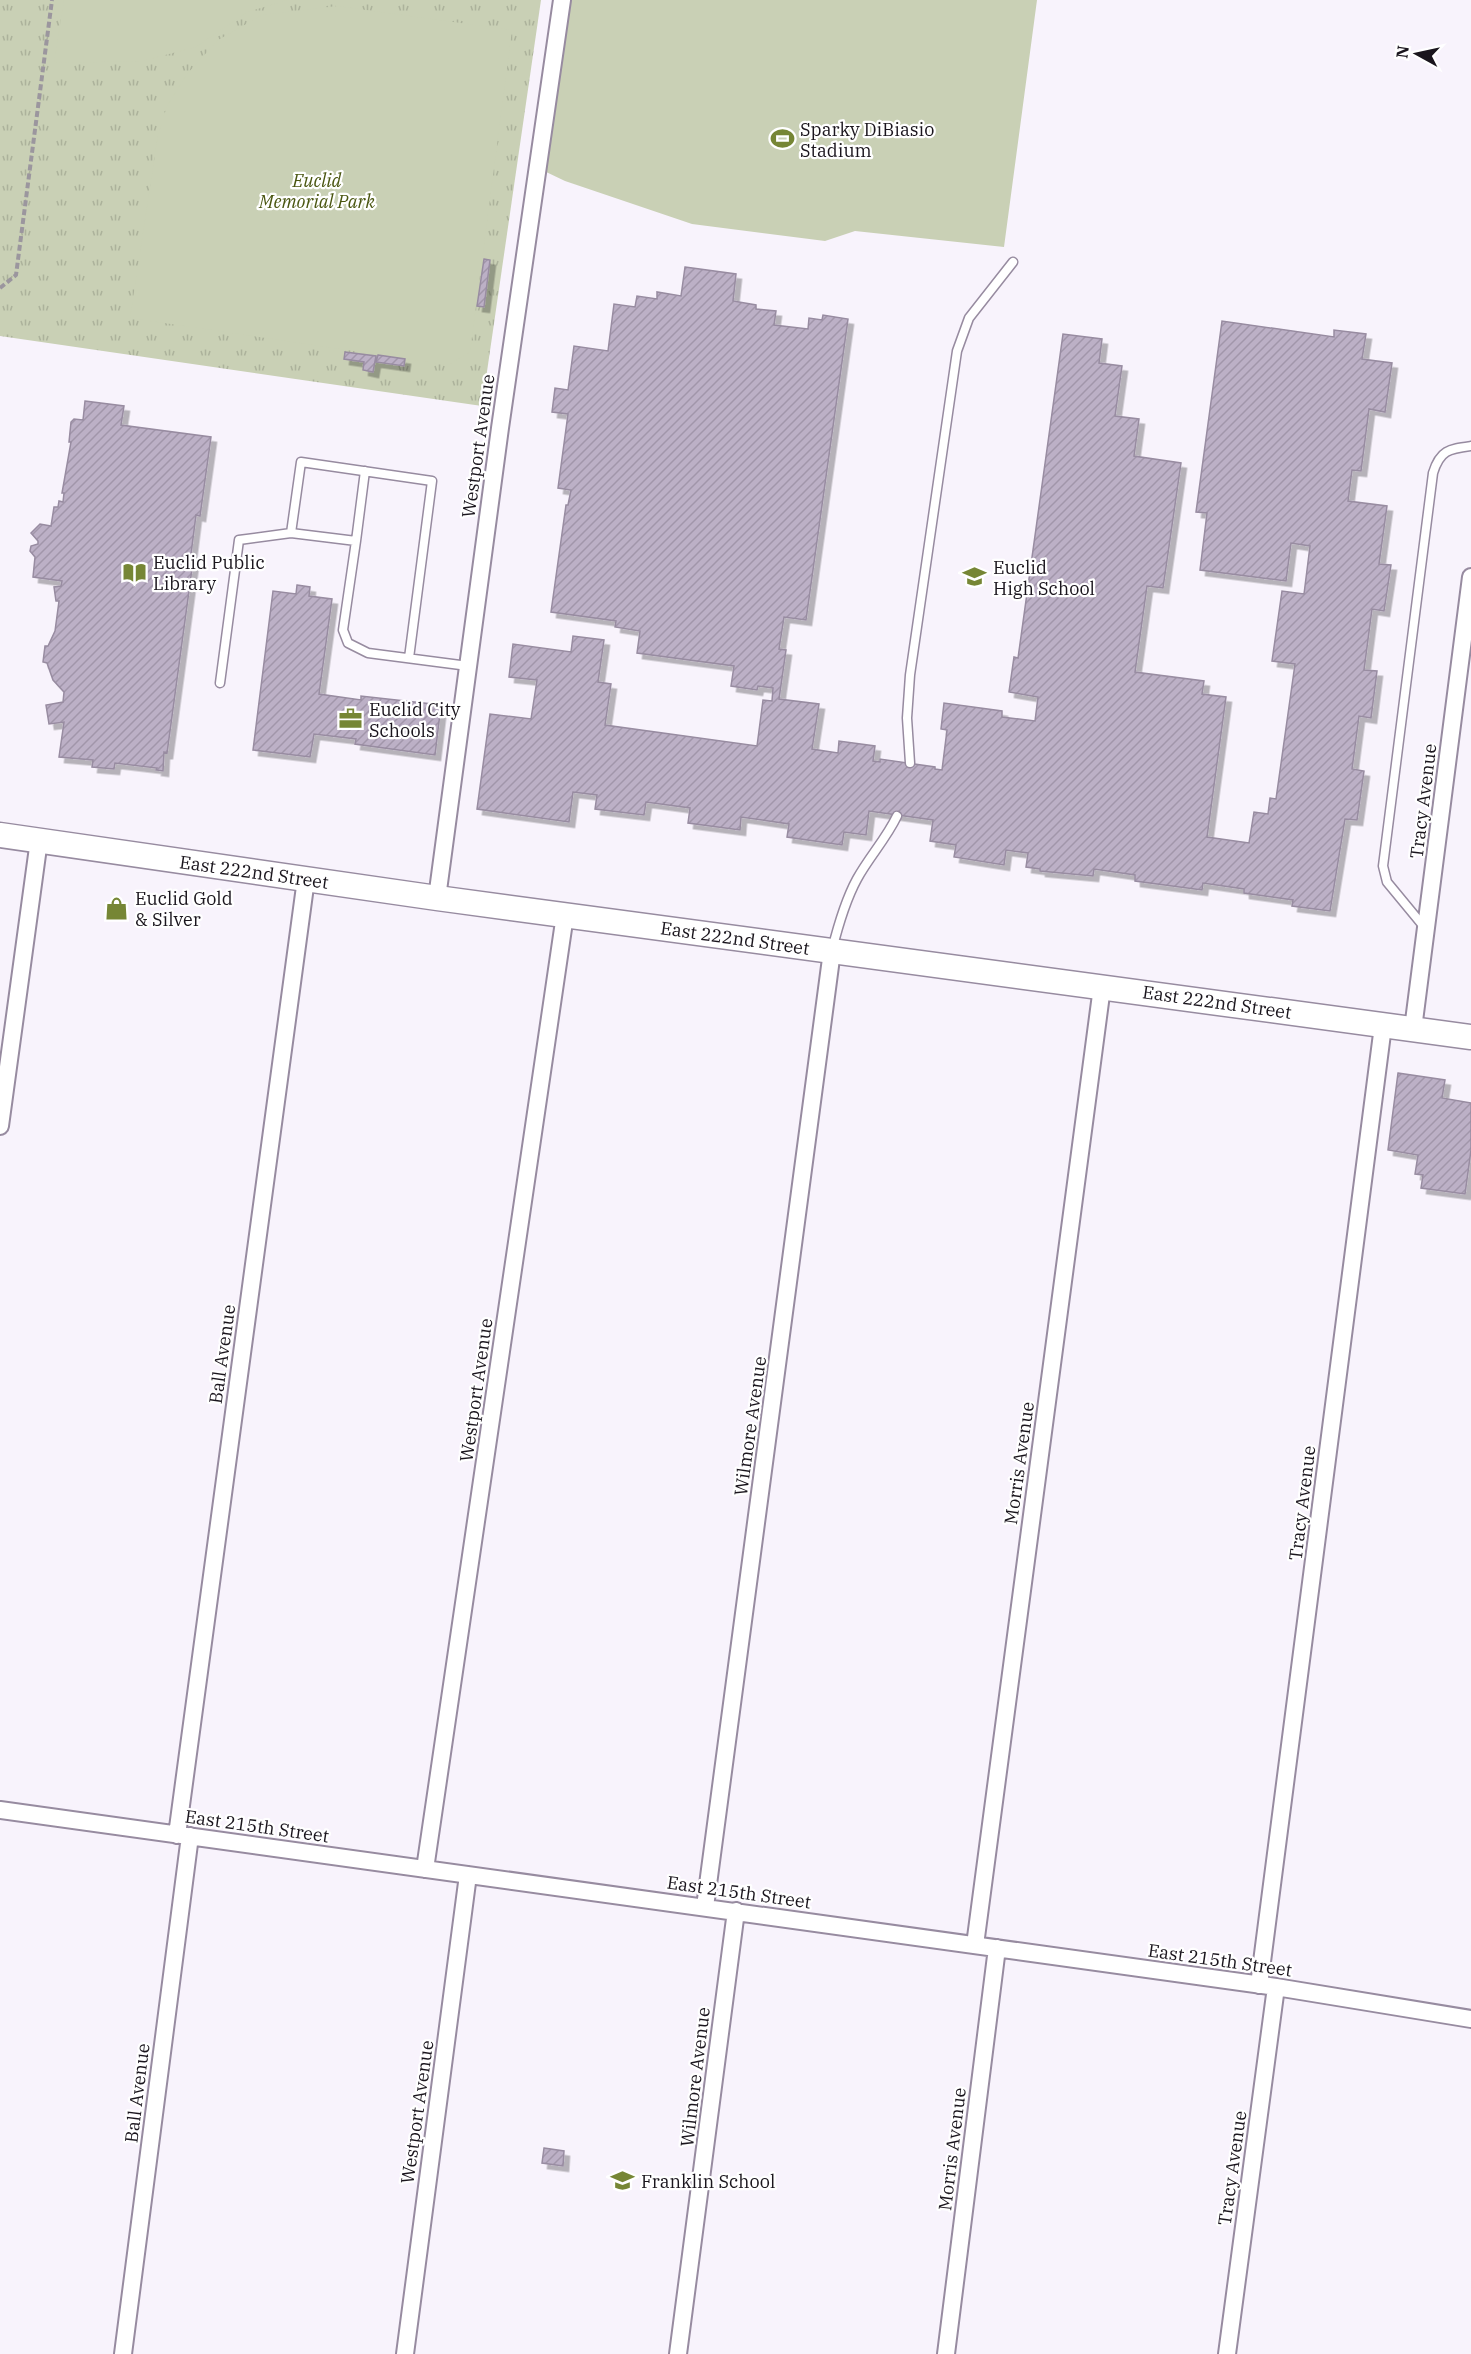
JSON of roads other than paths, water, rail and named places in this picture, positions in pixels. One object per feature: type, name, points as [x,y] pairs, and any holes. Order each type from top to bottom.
[{"type":"street","name":"Westport Avenue","points":[[436,898],[562,0]]},
{"type":"street","name":"Tracy Avenue","points":[[1413,1029],[1471,578]]},
{"type":"street","name":"East 222nd Street","points":[[0,835],[436,898],[1471,1037]]},
{"type":"street","points":[[0,1126],[39,840]]},
{"type":"street","name":"Ball Avenue","points":[[123,2354],[184,1836],[306,879]]},
{"type":"street","name":"Westport Avenue","points":[[425,1869],[565,915]]},
{"type":"street","name":"Wilmore Avenue","points":[[705,1907],[832,951]]},
{"type":"street","name":"Morris Avenue","points":[[975,1945],[1102,987]]},
{"type":"street","name":"Tracy Avenue","points":[[1227,2354],[1267,1986],[1383,1026]]},
{"type":"street","name":"East 215th Street","points":[[0,1810],[1267,1986],[1471,2019]]},
{"type":"street","name":"Westport Avenue","points":[[405,2354],[468,1875]]},
{"type":"street","name":"Wilmore Avenue","points":[[678,2354],[736,1911]]},
{"type":"street","name":"Morris Avenue","points":[[946,2354],[997,1948]]},
{"type":"lane","points":[[910,763],[908,717],[910,675],[957,351],[969,318],[1014,262]]},
{"type":"lane","points":[[1425,928],[1387,882],[1383,866],[1433,473],[1437,459],[1450,449],[1471,446]]},
{"type":"lane","points":[[291,533],[301,462],[432,481],[409,658]]},
{"type":"lane","points":[[365,471],[342,630],[344,636],[348,643],[368,653],[468,666]]},
{"type":"lane","points":[[220,683],[239,540],[291,533],[356,541]]},
{"type":"lane","points":[[832,951],[839,922],[857,879],[890,831],[897,816]]},
{"type":"place","name":"Sparky DiBiasio Stadium","points":[[782,139]]},
{"type":"place","name":"Euclid Public Library","points":[[135,572]]},
{"type":"place","name":"Euclid High School","points":[[975,577]]},
{"type":"place","name":"Euclid City Schools","points":[[351,719]]},
{"type":"place","name":"Euclid Gold & Silver","points":[[117,908]]},
{"type":"place","name":"Franklin School","points":[[623,2181]]},
{"type":"park label","name":"Euclid Memorial Park","points":[[317,190]]}]
